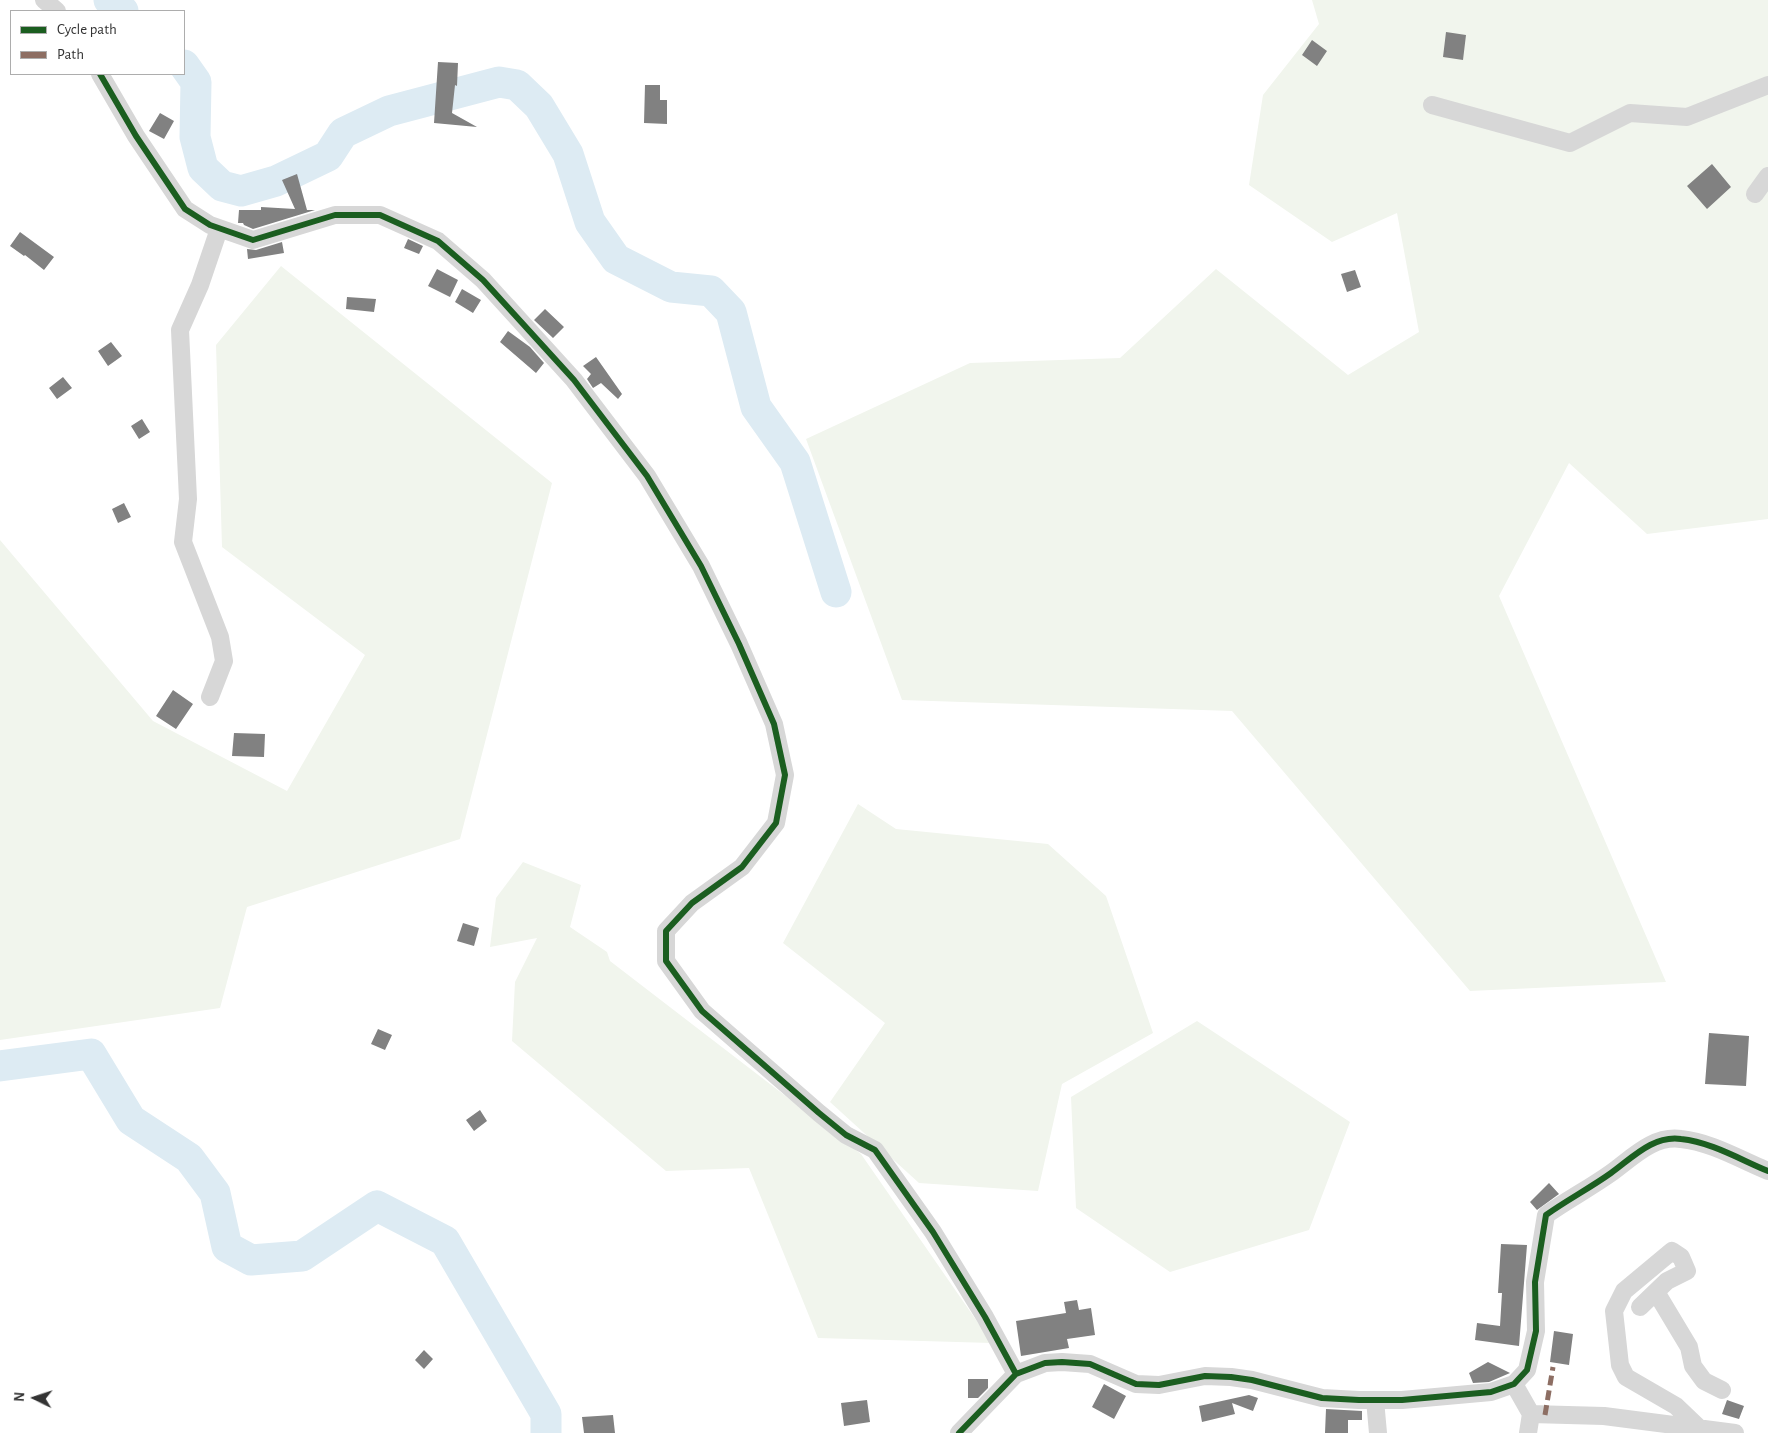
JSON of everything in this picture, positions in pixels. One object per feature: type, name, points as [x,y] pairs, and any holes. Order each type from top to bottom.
[{"type":"street","points":[[44,0],[56,10]]},
{"type":"street","points":[[101,75],[136,136],[185,209],[220,228],[253,240],[335,215],[380,215],[438,241],[483,280],[574,380],[647,476],[701,566],[739,644],[774,724],[786,776],[776,823],[742,867],[692,903],[666,931],[666,961],[702,1011],[846,1135],[875,1150],[933,1232],[985,1317],[1016,1374]]},
{"type":"street","points":[[1432,105],[1570,144],[1630,113],[1686,116],[1768,85]]},
{"type":"street","points":[[1755,194],[1768,176]]},
{"type":"street","points":[[210,697],[224,661],[220,637],[183,542],[188,499],[180,330],[200,285],[220,228]]},
{"type":"street","points":[[959,1433],[1016,1374],[1046,1363],[1090,1364],[1136,1384],[1159,1385],[1205,1376],[1231,1377],[1252,1380],[1322,1398],[1402,1400],[1491,1392],[1514,1384],[1527,1370],[1536,1331],[1535,1282],[1546,1215],[1610,1174],[1639,1150],[1662,1141],[1680,1138],[1698,1143],[1768,1171]]},
{"type":"street","points":[[1640,1307],[1667,1281],[1687,1271],[1681,1257],[1672,1250],[1624,1290],[1614,1311],[1620,1365],[1626,1377],[1676,1406],[1698,1427]]},
{"type":"street","points":[[1656,1292],[1689,1347],[1693,1366],[1704,1381],[1722,1390]]},
{"type":"street","points":[[1514,1384],[1532,1414],[1528,1433]]},
{"type":"street","points":[[1375,1400],[1378,1433]]},
{"type":"street","points":[[1532,1414],[1604,1416],[1735,1433]]},
{"type":"shaded area","points":[[1312,0],[1768,0],[1768,519],[1647,534],[1569,463],[1499,596],[1666,982],[1470,991],[1232,711],[902,700],[806,439],[970,363],[1120,358],[1216,269],[1348,375],[1419,332],[1397,213],[1332,242],[1249,185],[1263,95],[1319,24]]},
{"type":"shaded area","points":[[281,266],[552,483],[460,839],[247,907],[220,1008],[0,1040],[0,540],[153,721],[287,791],[365,655],[222,547],[216,345]]},
{"type":"shaded area","points":[[858,804],[896,829],[1048,844],[1106,896],[1153,1033],[1062,1084],[1038,1191],[919,1183],[830,1102],[885,1023],[783,943]]},
{"type":"shaded area","points":[[523,862],[581,885],[570,927],[607,952],[610,961],[861,1154],[992,1343],[818,1338],[749,1168],[666,1171],[512,1041],[515,982],[537,938],[490,947],[496,898]]},
{"type":"shaded area","points":[[1197,1021],[1350,1122],[1309,1230],[1170,1272],[1076,1208],[1071,1097]]},
{"type":"building","points":[[1446,32],[1466,35],[1463,60],[1443,57]]},
{"type":"building","points":[[1312,40],[1327,51],[1317,66],[1302,55]]},
{"type":"building","points":[[438,62],[458,63],[457,86],[455,85],[452,113],[477,127],[434,123]]},
{"type":"building","points":[[645,85],[660,85],[660,100],[667,100],[667,124],[644,123]]},
{"type":"building","points":[[160,113],[174,121],[164,139],[149,131]]},
{"type":"building","points":[[1712,164],[1731,187],[1707,209],[1687,186]]},
{"type":"building","points":[[297,174],[307,210],[315,210],[253,229],[243,223],[238,223],[239,210],[261,210],[261,207],[295,209],[282,180]]},
{"type":"building","points":[[20,232],[54,257],[44,270],[10,246]]},
{"type":"building","points":[[408,239],[423,246],[419,254],[404,248]]},
{"type":"building","points":[[282,242],[284,253],[248,259],[247,249],[256,250]]},
{"type":"building","points":[[437,269],[458,280],[450,297],[428,286]]},
{"type":"building","points":[[1355,270],[1361,287],[1347,292],[1341,274]]},
{"type":"building","points":[[462,289],[481,300],[473,313],[455,302]]},
{"type":"building","points":[[347,297],[376,299],[374,312],[346,309]]},
{"type":"building","points":[[545,309],[564,327],[553,338],[534,320]]},
{"type":"building","points":[[508,331],[530,347],[544,363],[536,373],[500,342]]},
{"type":"building","points":[[111,342],[122,356],[108,366],[98,351]]},
{"type":"building","points":[[596,357],[622,394],[618,399],[601,383],[593,388],[587,379],[591,374],[583,366]]},
{"type":"building","points":[[63,377],[72,388],[57,399],[49,388]]},
{"type":"building","points":[[142,419],[150,432],[139,439],[131,426]]},
{"type":"building","points":[[124,503],[131,517],[118,523],[112,509]]},
{"type":"building","points":[[173,690],[193,704],[176,729],[156,716]]},
{"type":"building","points":[[234,733],[265,734],[264,757],[232,756]]},
{"type":"building","points":[[463,923],[479,928],[474,946],[457,941]]},
{"type":"building","points":[[378,1029],[392,1035],[385,1050],[371,1044]]},
{"type":"building","points":[[1709,1033],[1749,1036],[1746,1086],[1705,1084]]},
{"type":"building","points":[[480,1110],[487,1121],[474,1131],[466,1120]]},
{"type":"building","points":[[1549,1183],[1559,1194],[1537,1210],[1530,1202]]},
{"type":"building","points":[[1501,1244],[1527,1245],[1519,1346],[1475,1340],[1477,1323],[1500,1326],[1502,1293],[1498,1293]]},
{"type":"building","points":[[1077,1300],[1079,1310],[1091,1308],[1095,1335],[1067,1339],[1069,1348],[1021,1356],[1016,1321],[1066,1313],[1064,1302]]},
{"type":"building","points":[[1554,1331],[1573,1334],[1569,1365],[1550,1362]]},
{"type":"building","points":[[424,1350],[433,1359],[424,1369],[415,1360]]},
{"type":"building","points":[[1488,1362],[1510,1373],[1489,1382],[1473,1383],[1469,1373]]},
{"type":"building","points":[[968,1379],[988,1379],[988,1388],[978,1398],[968,1398]]},
{"type":"building","points":[[1104,1384],[1126,1396],[1114,1419],[1092,1407]]},
{"type":"building","points":[[1249,1395],[1258,1398],[1253,1411],[1232,1403],[1235,1414],[1202,1422],[1199,1406]]},
{"type":"building","points":[[867,1400],[870,1422],[844,1426],[841,1403]]},
{"type":"building","points":[[1727,1400],[1744,1406],[1739,1419],[1722,1414]]},
{"type":"building","points":[[1326,1409],[1362,1411],[1362,1420],[1348,1420],[1348,1433],[1325,1433]]},
{"type":"building","points":[[613,1415],[615,1433],[584,1433],[582,1417]]},
{"type":"waterway","points":[[109,0],[122,10]]},
{"type":"waterway","points":[[185,66],[196,82],[195,137],[203,168],[222,186],[241,191],[276,181],[328,156],[343,133],[389,111],[499,82],[517,85],[539,106],[568,154],[590,222],[616,259],[671,287],[711,291],[731,312],[756,407],[795,462],[836,592]]},
{"type":"waterway","points":[[0,1066],[91,1054],[131,1120],[189,1158],[215,1193],[227,1247],[251,1260],[302,1256],[377,1206],[445,1241],[546,1414],[546,1433]]},
{"type":"marked path","points":[[1545,1415],[1553,1367]]},
{"type":"cycle path","points":[[101,75],[136,136],[185,209],[210,225],[253,240],[335,215],[380,215],[438,241],[483,280],[574,380],[647,476],[701,566],[739,644],[774,724],[785,775],[776,823],[742,867],[692,903],[666,931],[666,961],[702,1011],[846,1135],[875,1150],[933,1232],[985,1317],[1016,1374]]},
{"type":"cycle path","points":[[959,1433],[1016,1374],[1045,1363],[1090,1364],[1136,1384],[1159,1385],[1205,1376],[1231,1377],[1252,1380],[1322,1398],[1402,1400],[1491,1392],[1514,1384],[1527,1370],[1536,1331],[1535,1282],[1546,1215],[1643,1149],[1652,1144],[1671,1139],[1681,1139],[1703,1144],[1768,1171]]}]
